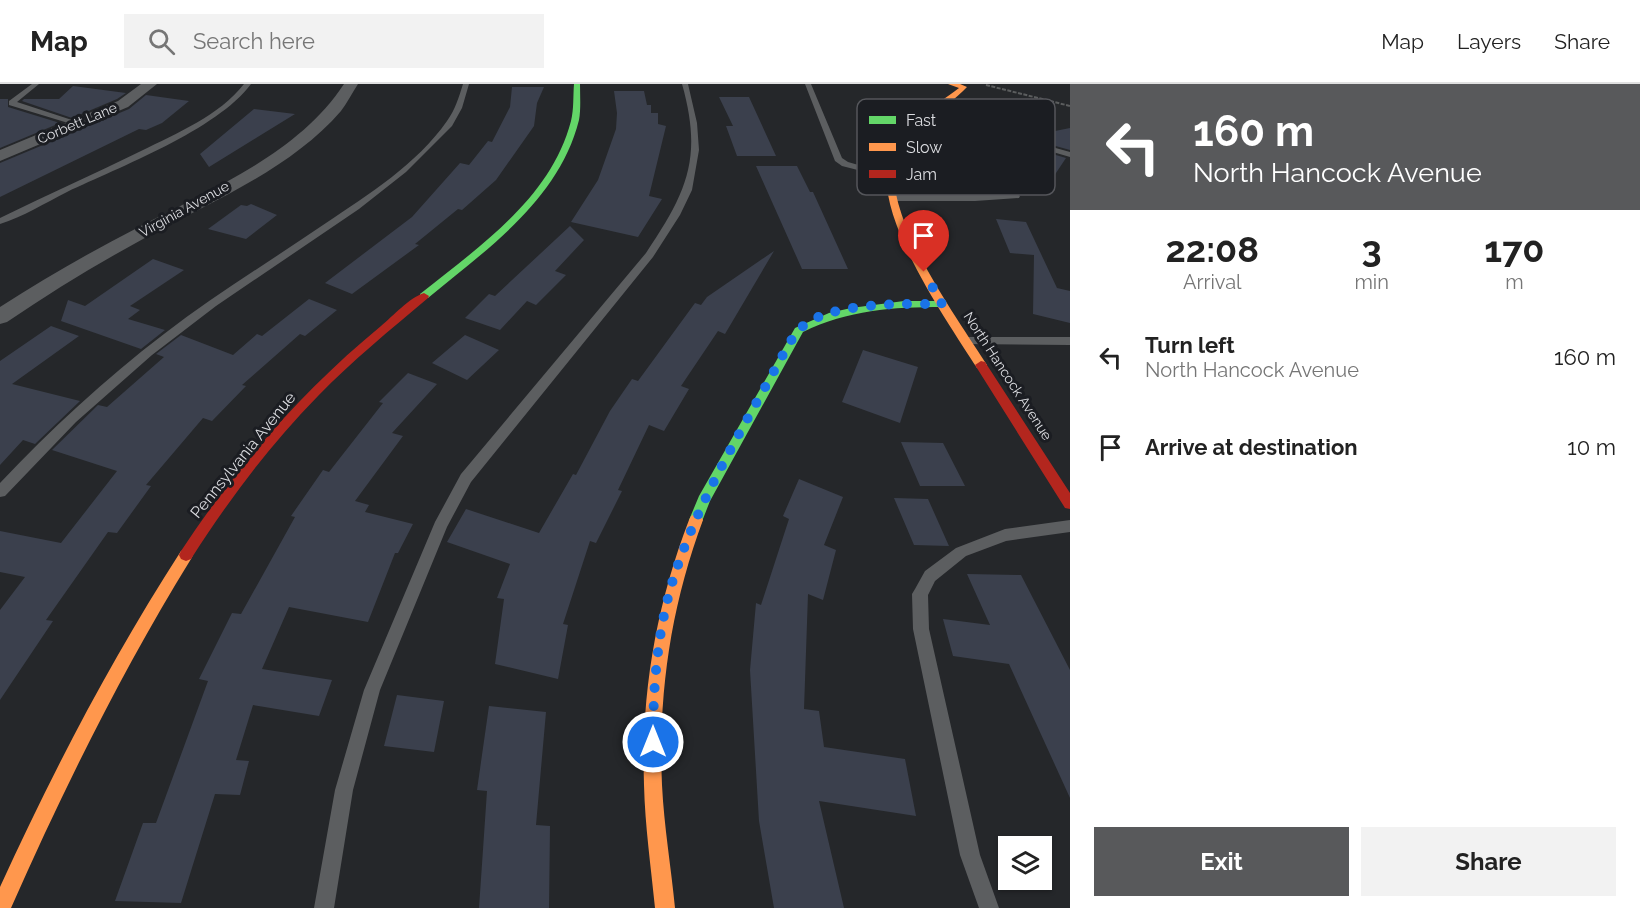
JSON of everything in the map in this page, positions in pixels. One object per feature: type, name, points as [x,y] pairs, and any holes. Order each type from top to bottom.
[{"type":"street","name":"Corbett Lane","points":[[0,156],[123,104],[150,84]]},
{"type":"street","name":"Virginia Avenue","points":[[0,317],[100,255],[264,165],[301,141],[337,108],[351,84]]},
{"type":"street","name":"Pennsylvania Avenue","points":[[1,908],[89,716],[137,628],[209,519],[255,460],[334,374],[526,208],[567,150],[577,111],[577,84]]},
{"type":"street","name":"North Hancock Avenue","points":[[945,99],[961,85]]},
{"type":"street","name":"North Hancock Avenue","points":[[893,195],[906,241],[942,304],[1064,484],[1070,504]]},
{"type":"street","points":[[665,908],[653,785],[653,699],[663,624],[678,564],[704,500],[799,330],[815,319],[867,305],[942,304]]},
{"type":"lane","points":[[36,84],[12,103],[75,124]]},
{"type":"lane","points":[[0,221],[145,152],[216,114],[237,98],[248,84]]},
{"type":"lane","points":[[0,492],[77,416],[147,352],[200,313],[369,198],[412,163],[447,128],[462,99],[466,84]]},
{"type":"lane","points":[[324,908],[344,790],[372,690],[432,546],[466,478],[650,255],[674,216],[688,190],[693,161],[693,113],[685,84]]},
{"type":"lane","points":[[807,84],[838,159],[857,167]]},
{"type":"lane","points":[[1055,150],[1070,155]]},
{"type":"lane","points":[[893,198],[1016,196]]},
{"type":"lane","points":[[968,341],[1070,341]]},
{"type":"lane","points":[[989,908],[970,855],[921,629],[920,594],[930,576],[961,552],[1005,535],[1070,526]]},
{"type":"path","points":[[986,85],[1042,99]]},
{"type":"path","points":[[1055,102],[1070,106]]},
{"type":"building","points":[[73,86],[126,93],[72,118],[22,101],[24,99],[59,99]]},
{"type":"building","points":[[512,87],[544,87],[537,103],[534,126],[496,180],[462,210],[458,209],[415,244],[419,245],[352,294],[325,283],[412,217],[460,163],[469,165],[488,141],[492,142],[510,107]]},
{"type":"building","points":[[614,91],[644,91],[647,105],[651,105],[651,113],[658,113],[658,124],[666,126],[649,196],[662,199],[638,237],[571,222],[598,180],[616,129],[617,113]]},
{"type":"building","points":[[146,95],[189,101],[162,123],[146,130],[139,129],[0,197],[0,163],[129,109]]},
{"type":"building","points":[[719,97],[749,97],[776,156],[737,156],[726,126],[733,126]]},
{"type":"building","points":[[0,99],[8,99],[8,107],[60,123],[0,148]]},
{"type":"building","points":[[254,109],[295,114],[209,167],[200,154]]},
{"type":"building","points":[[1070,128],[1070,150],[1055,146],[1055,131]]},
{"type":"building","points":[[1055,155],[1066,158],[1055,174]]},
{"type":"building","points":[[756,166],[797,166],[810,192],[813,192],[848,269],[802,269]]},
{"type":"building","points":[[251,204],[277,215],[246,239],[208,229],[241,205]]},
{"type":"building","points":[[996,219],[1026,222],[1057,288],[1070,291],[1070,323],[1033,314],[1034,255],[1010,253]]},
{"type":"building","points":[[570,226],[584,240],[555,271],[566,275],[536,305],[527,301],[500,330],[465,318],[489,294],[495,296]]},
{"type":"building","points":[[774,251],[725,334],[718,331],[681,386],[689,389],[664,431],[649,425],[618,490],[622,491],[596,543],[590,541],[563,624],[568,625],[558,679],[495,664],[504,599],[497,598],[510,564],[447,542],[466,509],[539,533],[573,474],[576,475],[610,411],[632,379],[638,381],[695,303],[701,305],[707,297]]},
{"type":"building","points":[[153,259],[184,270],[130,306],[140,310],[128,319],[165,330],[141,349],[61,321],[68,300],[85,306]]},
{"type":"building","points":[[309,299],[337,310],[305,336],[300,334],[242,385],[246,386],[212,421],[203,418],[146,485],[151,486],[117,533],[108,532],[46,620],[53,621],[0,700],[0,610],[25,577],[0,572],[0,531],[61,543],[117,471],[52,450],[98,405],[107,407],[164,357],[156,354],[181,335],[233,355],[257,334],[262,336]]},
{"type":"building","points":[[51,326],[79,336],[12,384],[80,401],[35,444],[23,440],[0,465],[0,361]]},
{"type":"building","points":[[465,335],[499,350],[467,380],[432,363]]},
{"type":"building","points":[[863,350],[918,367],[900,423],[842,402]]},
{"type":"building","points":[[408,373],[437,384],[392,433],[403,436],[355,501],[369,505],[365,512],[413,524],[398,553],[395,553],[368,622],[289,607],[262,669],[332,680],[319,716],[253,705],[236,760],[249,761],[240,795],[215,794],[181,903],[115,901],[143,823],[156,823],[208,681],[199,679],[232,613],[241,614],[295,517],[291,516],[323,470],[329,472],[383,403],[379,402]]},
{"type":"building","points":[[901,442],[943,443],[965,486],[920,486]]},
{"type":"building","points":[[799,479],[843,497],[824,545],[836,550],[823,600],[808,594],[804,709],[819,711],[824,747],[905,759],[916,816],[819,801],[844,908],[774,908],[759,821],[750,670],[756,603],[761,605],[789,519],[783,516]]},
{"type":"building","points":[[894,498],[928,499],[949,546],[914,545]]},
{"type":"building","points":[[967,574],[1021,575],[1070,670],[1070,798],[1009,664],[953,656],[943,619],[990,625]]},
{"type":"building","points":[[397,695],[444,701],[434,752],[384,746]]},
{"type":"building","points":[[489,706],[546,712],[536,825],[550,826],[549,908],[479,908],[487,791],[477,790]]},
{"type":"traffic: fast","points":[[424,296],[503,230],[528,205],[549,178],[566,149],[576,118],[577,84]]},
{"type":"traffic: fast","points":[[696,520],[704,500],[799,330],[833,315],[851,311],[886,306],[942,304]]},
{"type":"traffic: slow","points":[[949,99],[964,87],[951,84]]},
{"type":"traffic: slow","points":[[892,195],[904,232],[919,263],[981,365]]},
{"type":"traffic: slow","points":[[665,908],[653,785],[653,716],[666,617],[684,552],[696,520]]},
{"type":"traffic: slow","points":[[1,908],[86,728],[134,640],[186,555]]},
{"type":"traffic: jam","points":[[186,555],[236,483],[293,415],[366,344],[424,296]]},
{"type":"traffic: jam","points":[[981,365],[1070,504]]},
{"type":"route","points":[[653,742],[653,699],[663,624],[678,564],[704,500],[785,351],[799,330],[815,319],[840,311],[867,305],[942,304],[924,272]]}]
